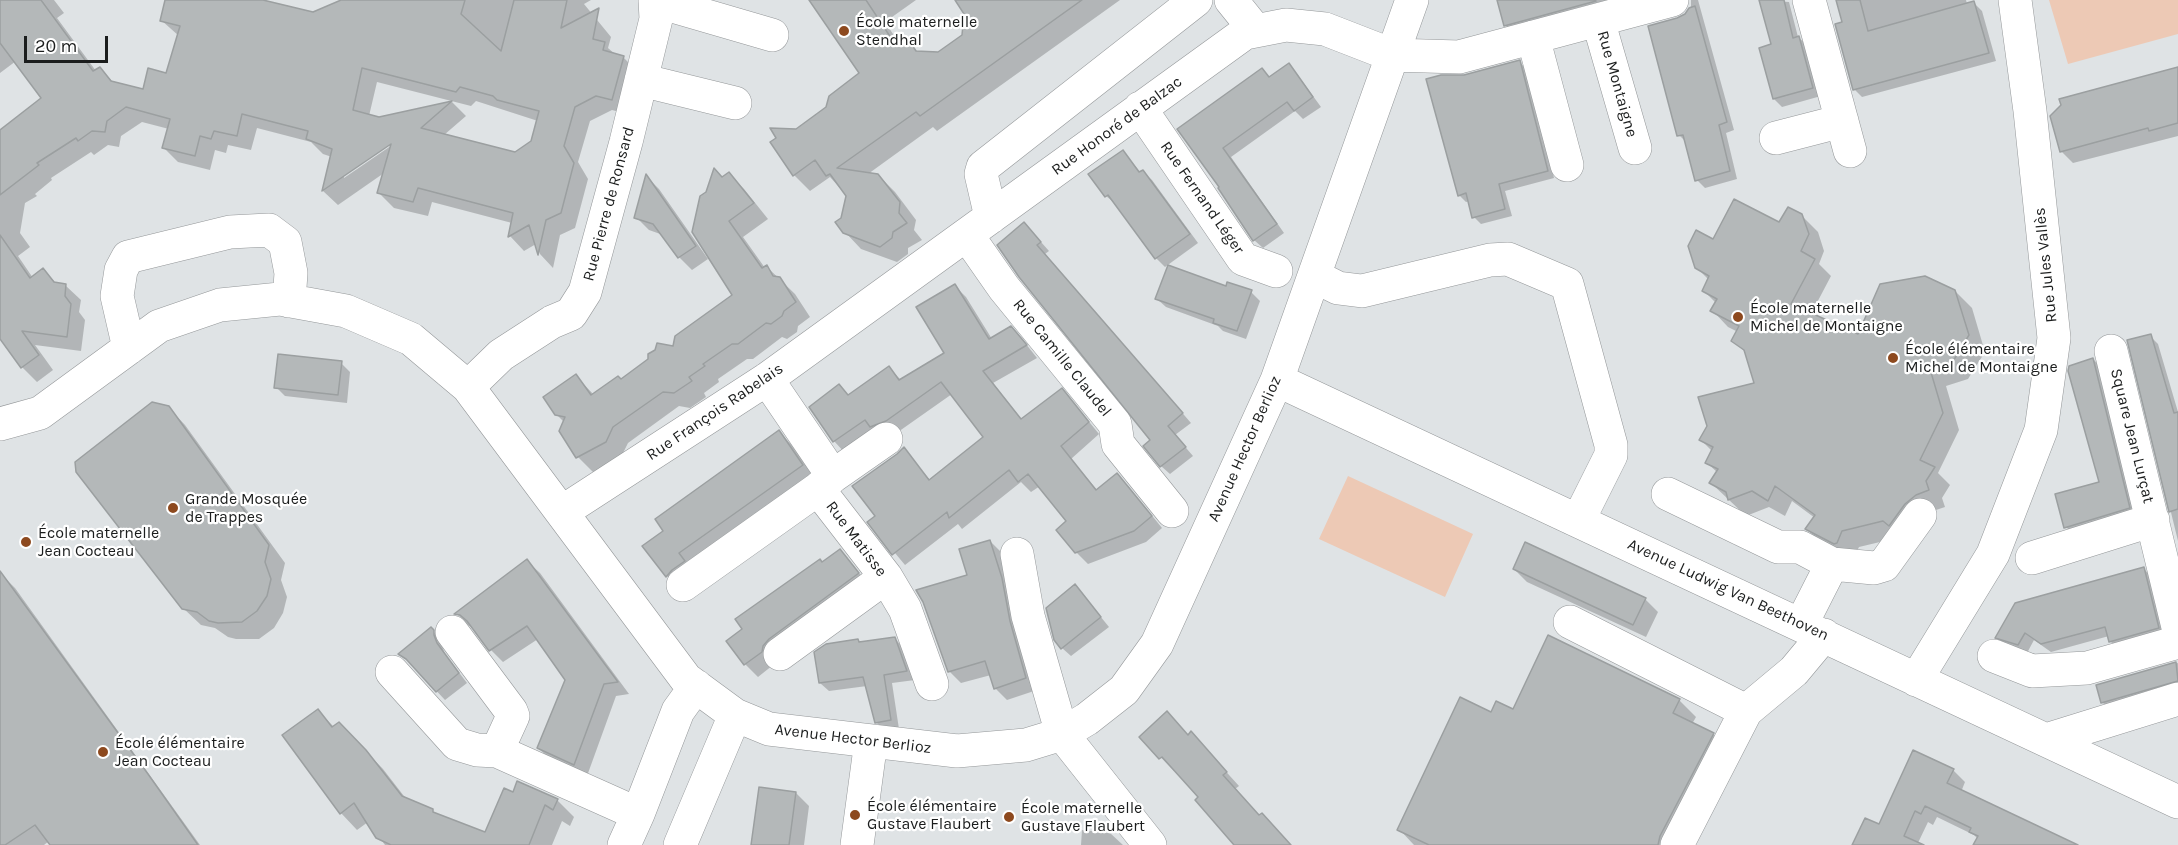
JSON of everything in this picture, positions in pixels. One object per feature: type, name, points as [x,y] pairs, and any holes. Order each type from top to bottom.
[{"type":"street","points":[[979,226],[983,167],[1196,0]]},
{"type":"street","points":[[1232,0],[1256,31]]},
{"type":"street","name":"Avenue Hector Berlioz","points":[[0,424],[40,413],[159,326],[220,305],[280,299],[346,311],[411,339],[468,387],[686,679],[735,715],[769,729],[957,751],[1026,745],[1062,734],[1087,720],[1124,690],[1156,644],[1277,380],[1412,0]]},
{"type":"street","name":"Rue Montaigne","points":[[1392,54],[1459,57],[1533,37],[1612,11],[1672,0]]},
{"type":"street","points":[[1776,138],[1846,136],[1809,0]]},
{"type":"street","name":"Rue Jules Vallès","points":[[1916,680],[1993,554],[2041,430],[2054,338],[2030,111],[2015,0]]},
{"type":"street","points":[[655,1],[772,35]]},
{"type":"street","name":"Rue Pierre de Ronsard","points":[[468,387],[501,355],[552,322],[571,314],[585,292],[656,19],[655,1]]},
{"type":"street","name":"Rue Montaigne","points":[[1612,11],[1635,148]]},
{"type":"street","name":"Rue Honoré de Balzac","points":[[866,308],[1245,33],[1286,25],[1325,29],[1392,54]]},
{"type":"street","points":[[1533,37],[1567,165]]},
{"type":"street","points":[[641,80],[735,103]]},
{"type":"street","name":"Rue Fernand Léger","points":[[1140,108],[1244,260],[1276,272]]},
{"type":"street","name":"Rue Camille Claudel","points":[[979,226],[1004,288],[1115,424],[1118,444],[1172,511]]},
{"type":"street","points":[[129,348],[117,296],[121,270],[128,257],[230,232],[268,230],[285,242],[291,273],[289,301]]},
{"type":"street","points":[[1314,276],[1338,288],[1362,291],[1490,260],[1508,259],[1567,284],[1611,445],[1611,456],[1578,520]]},
{"type":"street","name":"Rue François Rabelais","points":[[562,512],[767,379],[866,308]]},
{"type":"street","name":"Square Jean Lurçat","points":[[2111,351],[2162,525],[2178,627]]},
{"type":"street","name":"Rue Matisse","points":[[767,379],[826,482],[905,609],[932,684]]},
{"type":"street","name":"Avenue Ludwig Van Beethoven","points":[[1277,380],[2046,740],[2176,793]]},
{"type":"street","points":[[683,585],[886,439]]},
{"type":"street","points":[[1668,494],[1778,547],[1800,547],[1832,564],[1874,568],[1884,565],[1920,515]]},
{"type":"street","name":"Square Jean Lurçat","points":[[2032,558],[2162,525]]},
{"type":"street","points":[[1017,554],[1028,616],[1062,734],[1150,845]]},
{"type":"street","points":[[1677,845],[1746,711],[1794,671],[1813,630],[1832,564]]},
{"type":"street","points":[[780,654],[886,577]]},
{"type":"street","points":[[1570,622],[1746,711]]},
{"type":"street","points":[[452,632],[513,716],[497,750]]},
{"type":"street","points":[[1994,656],[2032,671],[2087,668],[2178,642]]},
{"type":"street","points":[[392,672],[457,744],[477,750],[497,750],[638,814]]},
{"type":"street","points":[[624,845],[678,711],[696,686]]},
{"type":"street","points":[[2046,740],[2178,699]]},
{"type":"street","points":[[680,845],[735,715]]},
{"type":"street","points":[[857,845],[871,741]]},
{"type":"shaded area","points":[[2049,0],[2178,0],[2178,34],[2068,64]]},
{"type":"shaded area","points":[[1348,476],[1473,534],[1445,597],[1319,539]]},
{"type":"building","points":[[0,0],[41,0],[93,71],[100,67],[111,81],[143,89],[148,68],[166,73],[180,26],[160,21],[165,0],[263,0],[313,12],[341,0],[465,0],[461,14],[501,51],[514,0],[567,0],[561,28],[599,8],[593,39],[605,42],[603,50],[624,56],[612,100],[596,96],[575,107],[564,146],[574,163],[561,213],[546,220],[538,255],[529,225],[508,237],[513,213],[418,188],[413,202],[377,193],[391,144],[322,191],[332,149],[306,139],[308,131],[242,114],[237,136],[214,131],[211,139],[200,136],[195,156],[162,148],[170,119],[126,107],[107,121],[105,132],[92,131],[78,141],[76,138],[37,163],[39,165],[0,195],[0,130],[41,98],[0,43]],"holes":[[[362,68],[456,92],[460,87],[539,111],[531,141],[515,152],[421,128],[452,101],[379,117],[353,110]]]},
{"type":"building","points":[[809,0],[866,0],[897,47],[908,39],[916,51],[938,52],[962,35],[964,14],[955,0],[1082,0],[920,116],[916,112],[837,168],[878,174],[900,202],[899,213],[907,223],[893,232],[892,238],[880,247],[843,233],[835,222],[841,218],[846,196],[830,174],[826,176],[815,160],[793,176],[770,142],[776,138],[770,128],[796,129],[826,107],[829,96],[859,73]]},
{"type":"building","points":[[1497,0],[1595,0],[1596,1],[1504,26]]},
{"type":"building","points":[[1759,0],[1784,0],[1793,38],[1799,36],[1813,88],[1773,99],[1759,48],[1771,44]]},
{"type":"building","points":[[1836,0],[1860,0],[1868,31],[1974,1],[1989,53],[1853,90],[1835,24],[1842,22]]},
{"type":"building","points":[[1695,6],[1727,122],[1719,125],[1730,171],[1695,181],[1683,135],[1677,136],[1648,26],[1677,18]]},
{"type":"building","points":[[1520,60],[1548,171],[1499,184],[1505,209],[1472,218],[1466,193],[1458,196],[1426,79],[1441,75],[1464,75]]},
{"type":"building","points":[[1289,63],[1313,97],[1294,111],[1287,102],[1223,148],[1277,224],[1253,241],[1219,187],[1177,129],[1262,68],[1269,77]]},
{"type":"building","points":[[2178,67],[2178,123],[2149,131],[2148,128],[2060,152],[2050,116],[2061,105],[2059,99]]},
{"type":"building","points":[[1123,150],[1139,172],[1143,170],[1190,234],[1155,259],[1108,195],[1105,197],[1088,174]]},
{"type":"building","points":[[714,168],[722,177],[729,172],[754,203],[729,221],[762,268],[767,265],[773,276],[780,277],[796,302],[771,324],[766,323],[738,344],[732,344],[703,364],[705,366],[689,377],[692,381],[674,393],[663,392],[613,427],[606,442],[576,458],[559,431],[565,417],[555,415],[543,397],[576,374],[591,395],[618,376],[621,379],[648,359],[648,354],[655,350],[657,343],[673,346],[675,336],[732,295],[692,232],[700,196],[706,192]]},
{"type":"building","points":[[646,174],[696,246],[678,258],[653,224],[634,218]]},
{"type":"building","points":[[1734,199],[1779,222],[1788,207],[1802,214],[1809,234],[1801,251],[1815,259],[1791,304],[1858,334],[1880,284],[1925,276],[1955,290],[1969,335],[1952,363],[1930,369],[1943,413],[1920,460],[1935,467],[1926,481],[1929,490],[1916,495],[1905,504],[1889,526],[1883,521],[1842,531],[1837,543],[1834,544],[1805,529],[1815,515],[1775,486],[1768,501],[1752,491],[1728,500],[1726,492],[1709,483],[1718,469],[1705,463],[1713,447],[1699,440],[1707,426],[1698,397],[1754,383],[1744,350],[1731,341],[1739,326],[1710,311],[1717,299],[1702,291],[1709,276],[1695,268],[1688,246],[1696,230],[1713,239]]},
{"type":"building","points":[[1024,222],[1041,242],[1037,245],[1183,413],[1168,426],[1186,447],[1160,467],[1143,446],[1150,440],[1019,277],[997,245]]},
{"type":"building","points":[[0,235],[30,278],[43,268],[54,282],[66,284],[65,296],[71,304],[67,337],[22,331],[39,355],[21,368],[0,339]]},
{"type":"building","points":[[1168,265],[1226,286],[1227,282],[1252,290],[1237,331],[1213,323],[1214,319],[1155,299]]},
{"type":"building","points":[[955,284],[989,339],[1011,326],[1027,345],[983,371],[1021,419],[1062,388],[1089,422],[1061,446],[1096,490],[1117,473],[1152,516],[1134,531],[1075,553],[1056,530],[1066,521],[1028,474],[1018,482],[1009,470],[949,518],[947,512],[892,555],[867,522],[875,516],[852,486],[904,447],[929,480],[983,437],[941,382],[886,421],[870,427],[865,420],[833,442],[809,407],[839,384],[848,395],[889,366],[899,380],[944,353],[916,307]]},
{"type":"building","points":[[2151,334],[2174,413],[2178,412],[2178,509],[2169,512],[2127,340]]},
{"type":"building","points":[[278,354],[342,361],[338,395],[274,388]]},
{"type":"building","points":[[2093,358],[2130,508],[2064,528],[2055,494],[2099,482],[2068,371],[2069,366]]},
{"type":"building","name":"Grande Mosquée de Trappes","points":[[152,402],[169,406],[269,545],[265,562],[271,579],[267,596],[257,611],[242,622],[218,623],[209,621],[197,612],[182,609],[76,472],[75,462]]},
{"type":"building","points":[[779,430],[803,465],[679,553],[685,561],[666,577],[642,546],[663,531],[655,519]]},
{"type":"building","points":[[990,540],[1002,578],[1010,621],[1026,678],[994,689],[985,661],[948,672],[923,602],[916,590],[967,575],[959,549]]},
{"type":"building","points":[[1525,542],[1646,598],[1633,625],[1513,569]]},
{"type":"building","points":[[840,549],[859,573],[769,639],[763,646],[762,652],[744,665],[726,641],[742,629],[735,619],[820,559],[822,562]]},
{"type":"building","points":[[527,559],[618,682],[604,684],[574,765],[537,748],[565,680],[527,626],[489,651],[467,621],[460,615],[454,614]]},
{"type":"building","points":[[2144,567],[2159,628],[2109,642],[2105,627],[2041,644],[2025,633],[2018,645],[1995,638],[2015,603]]},
{"type":"building","points":[[0,571],[198,845],[50,845],[35,825],[5,845],[0,845]]},
{"type":"building","points":[[1075,584],[1101,617],[1061,649],[1054,640],[1046,608]]},
{"type":"building","points":[[431,627],[437,643],[459,673],[436,692],[406,659],[398,654]]},
{"type":"building","points":[[1548,635],[1680,699],[1673,713],[1714,733],[1660,836],[1658,845],[1429,845],[1397,830],[1460,697],[1491,712],[1496,701],[1513,709]]},
{"type":"building","points":[[895,637],[907,671],[884,675],[891,720],[875,723],[863,677],[819,683],[814,652],[826,644]]},
{"type":"building","points":[[2176,662],[2178,681],[2101,703],[2096,685]]},
{"type":"building","points":[[318,709],[332,727],[339,722],[366,750],[402,796],[433,809],[433,812],[485,832],[504,788],[513,792],[517,781],[558,799],[553,810],[545,805],[529,845],[391,845],[376,838],[354,803],[340,814],[282,735]]},
{"type":"building","points":[[1167,711],[1188,735],[1191,731],[1227,772],[1223,775],[1259,815],[1262,813],[1291,845],[1234,845],[1195,800],[1198,797],[1162,757],[1159,759],[1139,737]]},
{"type":"building","points":[[1913,750],[1954,769],[1947,783],[2078,845],[1973,845],[1978,836],[1969,832],[1971,828],[1925,806],[1921,814],[1915,811],[1904,836],[1924,845],[1852,845],[1865,818],[1879,824]]},
{"type":"building","points":[[759,787],[796,792],[789,845],[751,845]]},
{"type":"place","name":"École maternelle Stendhal","points":[[844,31]]},
{"type":"place","name":"École maternelle Michel de Montaigne","points":[[1738,317]]},
{"type":"place","name":"École élémentaire Michel de Montaigne","points":[[1893,358]]},
{"type":"place","name":"Grande Mosquée de Trappes","points":[[173,508]]},
{"type":"place","name":"École maternelle Jean Cocteau","points":[[26,542]]},
{"type":"place","name":"École élémentaire Jean Cocteau","points":[[103,752]]},
{"type":"place","name":"École élémentaire Gustave Flaubert","points":[[855,815]]},
{"type":"place","name":"École maternelle Gustave Flaubert","points":[[1009,817]]}]
